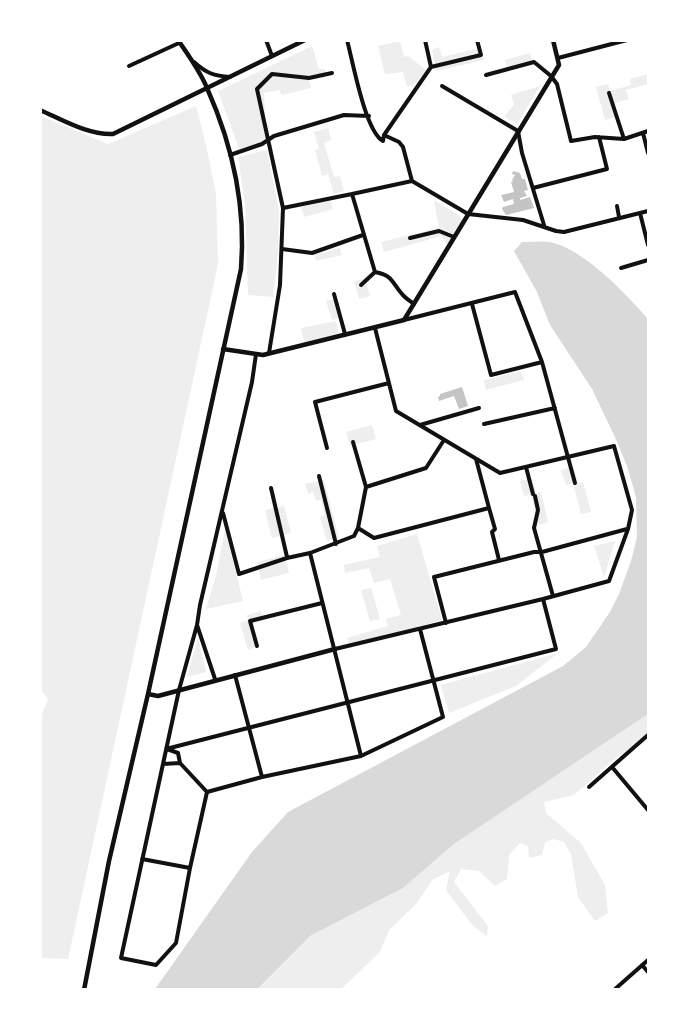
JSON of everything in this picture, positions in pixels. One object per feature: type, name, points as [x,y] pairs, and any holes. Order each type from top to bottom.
[{"type":"street","points":[[266,40],[272,56]]},
{"type":"street","points":[[40,110],[101,135],[113,134],[305,40]]},
{"type":"street","points":[[347,40],[361,99],[374,132],[383,141],[384,135],[431,67],[480,55],[477,40]]},
{"type":"street","points":[[425,40],[431,67]]},
{"type":"street","points":[[404,320],[559,65],[553,40]]},
{"type":"street","points":[[558,58],[625,41]]},
{"type":"street","points":[[84,990],[109,861],[223,349],[237,296],[243,248],[241,205],[230,155],[207,87],[189,58],[178,42],[129,66]]},
{"type":"street","points":[[189,58],[205,72],[230,77]]},
{"type":"street","points":[[486,75],[534,62],[557,84],[571,141],[599,137],[624,139],[646,132],[648,153]]},
{"type":"street","points":[[269,353],[280,285],[283,208],[257,89],[267,78],[276,73],[309,78],[332,73]]},
{"type":"street","points":[[442,86],[518,131],[522,153],[544,226]]},
{"type":"street","points":[[609,93],[624,139]]},
{"type":"street","points":[[230,155],[344,115],[369,116]]},
{"type":"street","points":[[384,135],[399,142],[403,147],[412,181]]},
{"type":"street","points":[[533,188],[607,169],[599,137]]},
{"type":"street","points":[[283,208],[412,181],[468,214],[504,217],[556,231],[582,229],[648,211]]},
{"type":"street","points":[[352,194],[375,272]]},
{"type":"street","points":[[616,206],[620,217]]},
{"type":"street","points":[[640,213],[648,245]]},
{"type":"street","points":[[410,238],[439,231],[454,237]]},
{"type":"street","points":[[282,249],[312,253],[363,235]]},
{"type":"street","points":[[621,268],[648,260]]},
{"type":"street","points":[[361,285],[375,272]]},
{"type":"street","points":[[375,272],[386,274],[395,282],[402,294],[414,304]]},
{"type":"street","points":[[223,349],[256,354],[269,353],[515,292],[542,362],[575,483]]},
{"type":"street","points":[[334,294],[345,334]]},
{"type":"street","points":[[471,304],[490,375],[542,362]]},
{"type":"street","points":[[148,694],[158,696],[215,679],[420,630],[609,581],[628,529],[632,510],[614,446],[500,473],[396,411],[375,328]]},
{"type":"street","points":[[207,792],[176,943],[156,965],[121,958],[179,690],[197,625],[256,354]]},
{"type":"street","points":[[327,448],[315,402],[389,383]]},
{"type":"street","points":[[419,425],[479,408]]},
{"type":"street","points":[[484,424],[555,408]]},
{"type":"street","points":[[366,488],[426,468],[444,440]]},
{"type":"street","points":[[223,510],[239,574],[336,544],[354,536],[358,528],[366,488],[353,442]]},
{"type":"street","points":[[476,459],[495,529],[492,532],[499,560]]},
{"type":"street","points":[[526,467],[538,510],[534,528],[553,596]]},
{"type":"street","points":[[319,476],[336,544]]},
{"type":"street","points":[[271,488],[287,558]]},
{"type":"street","points":[[358,528],[374,538],[489,508]]},
{"type":"street","points":[[446,623],[434,577],[628,529]]},
{"type":"street","points":[[310,552],[361,756]]},
{"type":"street","points":[[166,749],[556,649],[543,599]]},
{"type":"street","points":[[257,646],[250,621],[322,603]]},
{"type":"street","points":[[197,625],[215,679]]},
{"type":"street","points":[[207,792],[262,777],[361,756],[443,717],[420,630]]},
{"type":"street","points":[[235,675],[262,777]]},
{"type":"street","points":[[589,787],[648,735]]},
{"type":"street","points":[[166,749],[178,753],[180,763],[207,792]]},
{"type":"street","points":[[163,764],[180,763]]},
{"type":"street","points":[[612,767],[648,810]]},
{"type":"street","points":[[142,859],[190,868]]},
{"type":"street","points":[[614,990],[648,960]]},
{"type":"street","points":[[642,965],[648,972]]},
{"type":"shaded area","points":[[400,41],[404,57],[408,56],[426,70],[416,83],[407,87],[403,72],[385,74],[378,46]]},
{"type":"shaded area","points":[[312,46],[319,69],[325,69],[326,73],[308,77],[311,88],[282,95],[279,90],[264,93],[266,141],[239,149],[218,91]]},
{"type":"shaded area","points":[[439,47],[442,57],[480,48],[484,60],[436,71],[432,50]]},
{"type":"shaded area","points":[[530,53],[532,61],[507,68],[505,60]]},
{"type":"shaded area","points":[[648,74],[648,84],[626,90],[629,99],[615,103],[618,116],[605,120],[596,87],[608,84],[610,91],[631,85],[630,79]]},
{"type":"shaded area","points":[[540,86],[517,125],[504,116],[514,105],[511,95]]},
{"type":"shaded area","points":[[196,106],[216,194],[218,264],[68,959],[41,958],[40,720],[48,699],[40,689],[41,116],[108,144]]},
{"type":"shaded area","points":[[328,128],[331,140],[324,143],[334,177],[340,176],[344,191],[334,194],[328,174],[322,176],[315,150],[319,149],[314,132]]},
{"type":"shaded area","points":[[267,150],[279,211],[278,254],[273,297],[248,295],[245,204],[238,157]]},
{"type":"shaded area","points":[[330,199],[333,209],[304,217],[301,207]]},
{"type":"shaded area","points":[[434,200],[460,216],[462,220],[449,243],[446,244],[442,236],[384,252],[381,242],[439,228]]},
{"type":"shaded area","points":[[522,242],[550,242],[577,253],[604,274],[648,319],[648,714],[454,844],[403,888],[310,936],[258,989],[155,989],[252,852],[288,812],[563,666],[586,647],[610,612],[619,594],[637,537],[636,497],[627,466],[592,389],[550,325],[537,292],[514,251]]},
{"type":"shaded area","points":[[340,248],[342,255],[316,261],[314,255]]},
{"type":"shaded area","points":[[365,278],[370,296],[359,299],[354,281]]},
{"type":"shaded area","points":[[333,299],[339,318],[332,320],[326,301]]},
{"type":"shaded area","points":[[336,321],[339,335],[304,342],[301,328]]},
{"type":"shaded area","points":[[521,371],[524,380],[486,390],[484,380]]},
{"type":"shaded area","points":[[372,425],[376,439],[350,446],[346,432]]},
{"type":"shaded area","points":[[573,466],[578,483],[583,482],[591,512],[581,514],[573,484],[566,485],[561,470]]},
{"type":"shaded area","points":[[532,478],[536,493],[541,492],[548,522],[539,525],[531,495],[524,496],[520,481]]},
{"type":"shaded area","points":[[324,480],[339,538],[327,541],[320,517],[325,515],[321,500],[316,501],[313,492],[308,494],[305,484]]},
{"type":"shaded area","points":[[284,506],[291,533],[272,538],[265,510]]},
{"type":"shaded area","points":[[225,529],[243,601],[206,609],[216,575]]},
{"type":"shaded area","points":[[417,534],[442,620],[349,646],[347,638],[388,626],[386,619],[401,615],[390,579],[374,583],[369,568],[345,573],[344,565],[380,557],[377,546]]},
{"type":"shaded area","points":[[615,541],[604,577],[594,546]]},
{"type":"shaded area","points":[[284,555],[289,573],[261,580],[257,562]]},
{"type":"shaded area","points":[[371,588],[380,619],[370,621],[361,590]]},
{"type":"shaded area","points":[[261,611],[264,620],[249,625],[256,647],[248,650],[240,623],[248,620],[247,615]]},
{"type":"shaded area","points":[[198,637],[206,672],[187,677]]},
{"type":"shaded area","points":[[558,653],[516,686],[449,713],[441,685]]},
{"type":"shaded area","points":[[648,714],[648,736],[611,762],[574,795],[544,802],[546,813],[581,843],[605,885],[608,913],[595,921],[578,897],[571,854],[564,842],[554,839],[545,842],[542,855],[529,858],[528,846],[520,843],[509,855],[507,879],[495,886],[479,871],[461,869],[454,882],[488,926],[487,936],[473,926],[446,890],[450,871],[432,880],[417,903],[390,929],[379,953],[341,989],[258,990],[310,936],[403,888],[454,844]]},
{"type":"building","points":[[513,171],[520,173],[522,179],[525,179],[528,190],[524,191],[527,196],[520,200],[530,197],[534,208],[506,215],[502,209],[514,204],[513,199],[504,202],[501,195],[514,192],[511,182],[515,175],[512,174]]},
{"type":"building","points":[[462,387],[468,406],[459,409],[454,396],[439,401],[440,394]]}]
